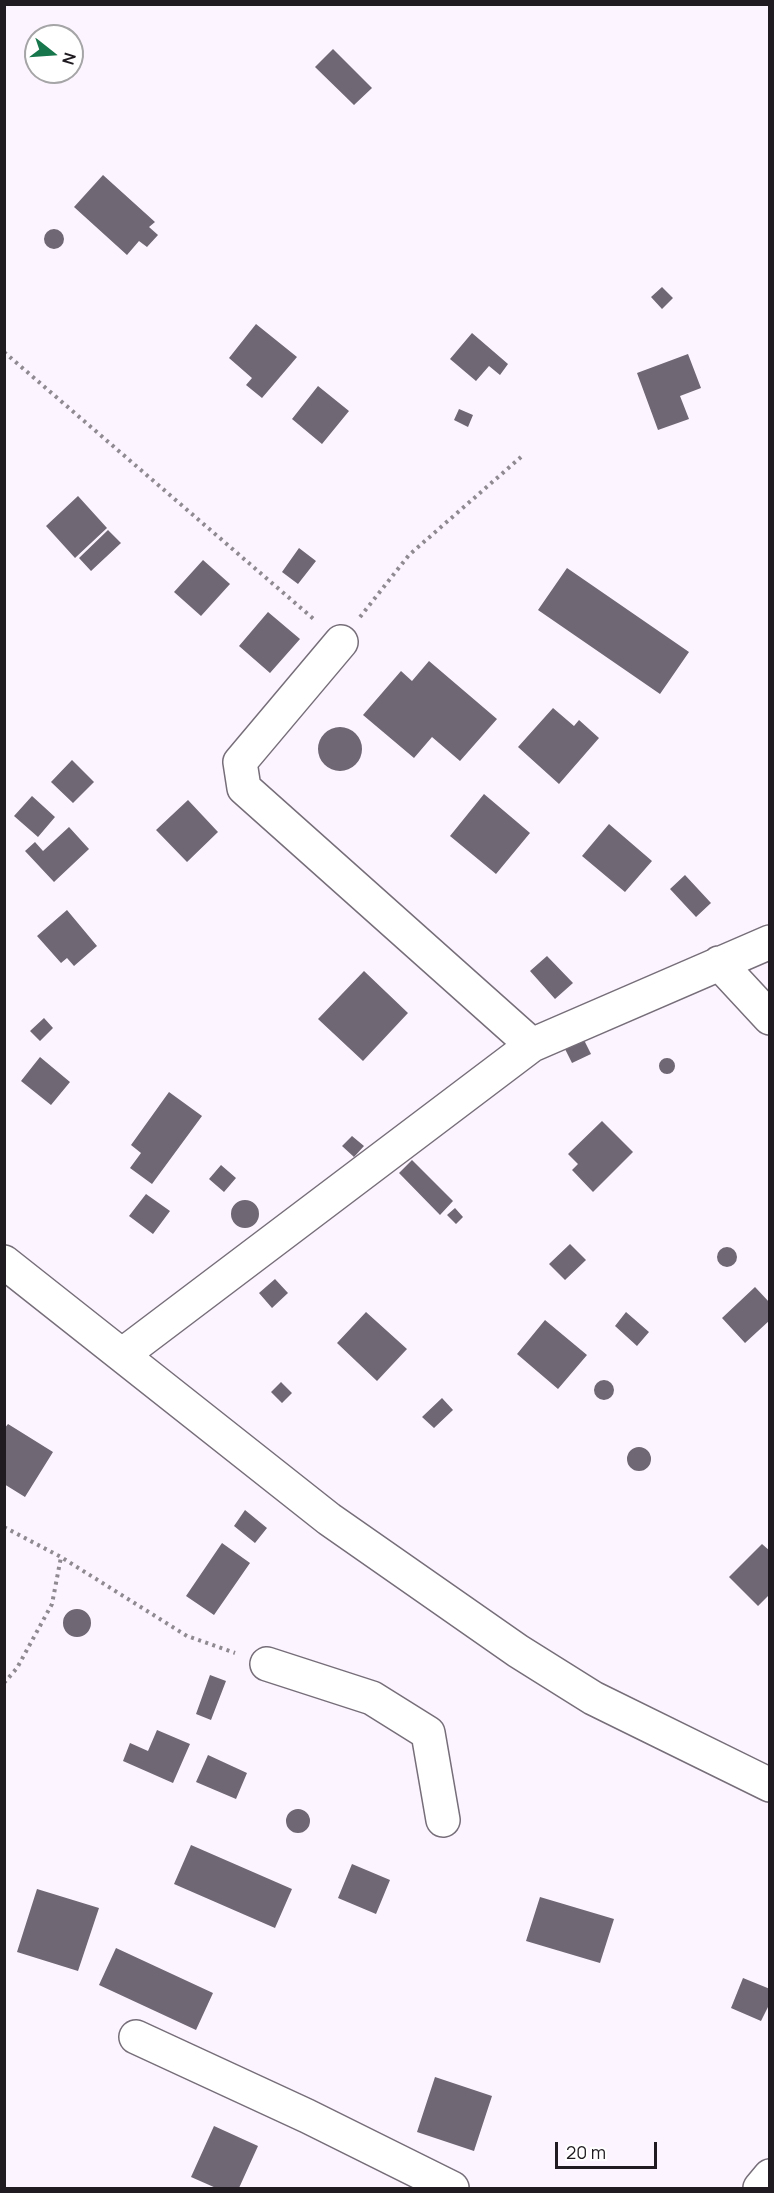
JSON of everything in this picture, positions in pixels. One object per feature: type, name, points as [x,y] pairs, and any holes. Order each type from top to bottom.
[{"type":"street","points":[[340,642],[240,762],[244,788],[532,1045]]},
{"type":"street","points":[[122,1355],[532,1045],[770,942]]},
{"type":"street","points":[[720,963],[770,1018]]},
{"type":"street","points":[[4,1262],[329,1519],[518,1651],[593,1698],[770,1785]]},
{"type":"street","points":[[267,1664],[372,1698],[428,1734],[443,1820]]},
{"type":"street","points":[[136,2037],[307,2116],[452,2188]]},
{"type":"street","points":[[760,2188],[770,2176]]},
{"type":"path","points":[[4,352],[340,642],[409,555],[521,457]]},
{"type":"path","points":[[4,1527],[61,1557],[188,1636],[267,1664]]},
{"type":"path","points":[[4,1683],[17,1668],[52,1604],[61,1557]]},
{"type":"building","points":[[333,49],[372,88],[354,105],[315,67]]},
{"type":"building","points":[[103,175],[155,222],[149,227],[158,235],[147,247],[139,241],[127,255],[74,207]]},
{"type":"building","points":[[54,229],[61,232],[64,239],[61,246],[54,249],[47,246],[44,239],[47,232]]},
{"type":"building","points":[[662,287],[673,298],[662,309],[651,297]]},
{"type":"building","points":[[256,324],[297,357],[262,398],[246,385],[252,378],[229,358]]},
{"type":"building","points":[[472,333],[508,364],[500,375],[489,366],[476,381],[450,359]]},
{"type":"building","points":[[688,354],[701,388],[680,396],[689,419],[658,430],[637,373]]},
{"type":"building","points":[[318,386],[349,411],[322,444],[292,419]]},
{"type":"building","points":[[459,409],[473,415],[468,427],[454,420]]},
{"type":"building","points":[[78,496],[107,528],[75,558],[46,526]]},
{"type":"building","points":[[108,530],[121,543],[91,571],[79,558]]},
{"type":"building","points":[[299,548],[316,561],[298,584],[282,572]]},
{"type":"building","points":[[203,560],[230,584],[201,616],[174,592]]},
{"type":"building","points":[[567,568],[689,652],[660,694],[538,610]]},
{"type":"building","points":[[268,612],[300,639],[270,673],[239,646]]},
{"type":"building","points":[[429,661],[497,719],[460,761],[432,737],[414,758],[363,715],[401,671],[412,681]]},
{"type":"building","points":[[553,708],[574,726],[579,720],[599,738],[559,784],[518,747]]},
{"type":"building","points":[[340,727],[355,734],[362,749],[355,764],[340,771],[325,764],[318,749],[325,734]]},
{"type":"building","points":[[72,760],[94,782],[73,803],[51,782]]},
{"type":"building","points":[[484,794],[530,833],[496,874],[450,836]]},
{"type":"building","points":[[32,796],[55,817],[38,837],[14,816]]},
{"type":"building","points":[[188,800],[218,832],[187,862],[156,830]]},
{"type":"building","points":[[609,824],[652,861],[625,892],[582,856]]},
{"type":"building","points":[[69,827],[89,849],[54,882],[25,851],[35,842],[43,851]]},
{"type":"building","points":[[685,875],[711,903],[696,917],[670,889]]},
{"type":"building","points":[[67,910],[97,946],[74,966],[67,958],[61,963],[37,936]]},
{"type":"building","points":[[547,956],[573,983],[555,999],[530,971]]},
{"type":"building","points":[[364,971],[408,1013],[363,1061],[318,1019]]},
{"type":"building","points":[[44,1018],[53,1028],[40,1041],[30,1031]]},
{"type":"building","points":[[583,1038],[591,1054],[572,1063],[564,1047]]},
{"type":"building","points":[[40,1057],[70,1082],[51,1105],[21,1081]]},
{"type":"building","points":[[667,1058],[673,1060],[675,1066],[673,1072],[667,1074],[661,1072],[659,1066],[661,1060]]},
{"type":"building","points":[[169,1092],[202,1116],[152,1184],[130,1168],[141,1153],[131,1145]]},
{"type":"building","points":[[602,1121],[633,1152],[593,1192],[572,1170],[578,1164],[568,1154]]},
{"type":"building","points":[[352,1136],[364,1146],[354,1157],[342,1146]]},
{"type":"building","points":[[412,1160],[453,1201],[440,1215],[399,1173]]},
{"type":"building","points":[[221,1165],[236,1178],[224,1192],[209,1179]]},
{"type":"building","points":[[146,1194],[170,1211],[153,1234],[129,1216]]},
{"type":"building","points":[[245,1200],[255,1204],[259,1214],[255,1224],[245,1228],[235,1224],[231,1214],[235,1204]]},
{"type":"building","points":[[455,1208],[463,1217],[456,1224],[447,1215]]},
{"type":"building","points":[[570,1244],[586,1260],[565,1280],[549,1264]]},
{"type":"building","points":[[727,1247],[734,1250],[737,1257],[734,1264],[727,1267],[720,1264],[717,1257],[720,1250]]},
{"type":"building","points":[[275,1279],[288,1293],[272,1308],[259,1293]]},
{"type":"building","points":[[755,1287],[770,1303],[770,1320],[745,1343],[722,1318]]},
{"type":"building","points":[[366,1312],[407,1349],[377,1381],[337,1343]]},
{"type":"building","points":[[626,1312],[649,1332],[637,1346],[615,1326]]},
{"type":"building","points":[[545,1320],[587,1355],[558,1389],[517,1354]]},
{"type":"building","points":[[604,1380],[611,1383],[614,1390],[611,1397],[604,1400],[597,1397],[594,1390],[597,1383]]},
{"type":"building","points":[[281,1382],[292,1393],[282,1403],[271,1392]]},
{"type":"building","points":[[442,1398],[453,1410],[434,1428],[422,1417]]},
{"type":"building","points":[[8,1424],[53,1452],[25,1497],[4,1484],[4,1429]]},
{"type":"building","points":[[639,1447],[648,1450],[651,1459],[648,1468],[639,1471],[630,1468],[627,1459],[630,1450]]},
{"type":"building","points":[[245,1510],[267,1528],[255,1543],[234,1526]]},
{"type":"building","points":[[222,1543],[250,1563],[214,1615],[186,1596]]},
{"type":"building","points":[[762,1544],[770,1551],[770,1594],[758,1606],[729,1577]]},
{"type":"building","points":[[77,1609],[87,1613],[91,1623],[87,1633],[77,1637],[67,1633],[63,1623],[67,1613]]},
{"type":"building","points":[[210,1675],[226,1681],[211,1720],[196,1714]]},
{"type":"building","points":[[157,1730],[190,1744],[173,1783],[123,1761],[130,1743],[148,1751]]},
{"type":"building","points":[[208,1755],[247,1773],[236,1799],[196,1782]]},
{"type":"building","points":[[298,1809],[307,1812],[310,1821],[307,1830],[298,1833],[289,1830],[286,1821],[289,1812]]},
{"type":"building","points":[[191,1845],[292,1889],[275,1928],[174,1884]]},
{"type":"building","points":[[352,1864],[390,1880],[376,1914],[338,1898]]},
{"type":"building","points":[[37,1889],[99,1908],[78,1971],[17,1952]]},
{"type":"building","points":[[540,1897],[614,1919],[600,1963],[526,1941]]},
{"type":"building","points":[[116,1948],[213,1993],[196,2030],[99,1985]]},
{"type":"building","points":[[743,1978],[770,1989],[770,2003],[761,2021],[731,2008]]},
{"type":"building","points":[[435,2077],[492,2096],[474,2151],[417,2132]]},
{"type":"building","points":[[214,2126],[258,2146],[239,2188],[216,2188],[191,2177]]}]
